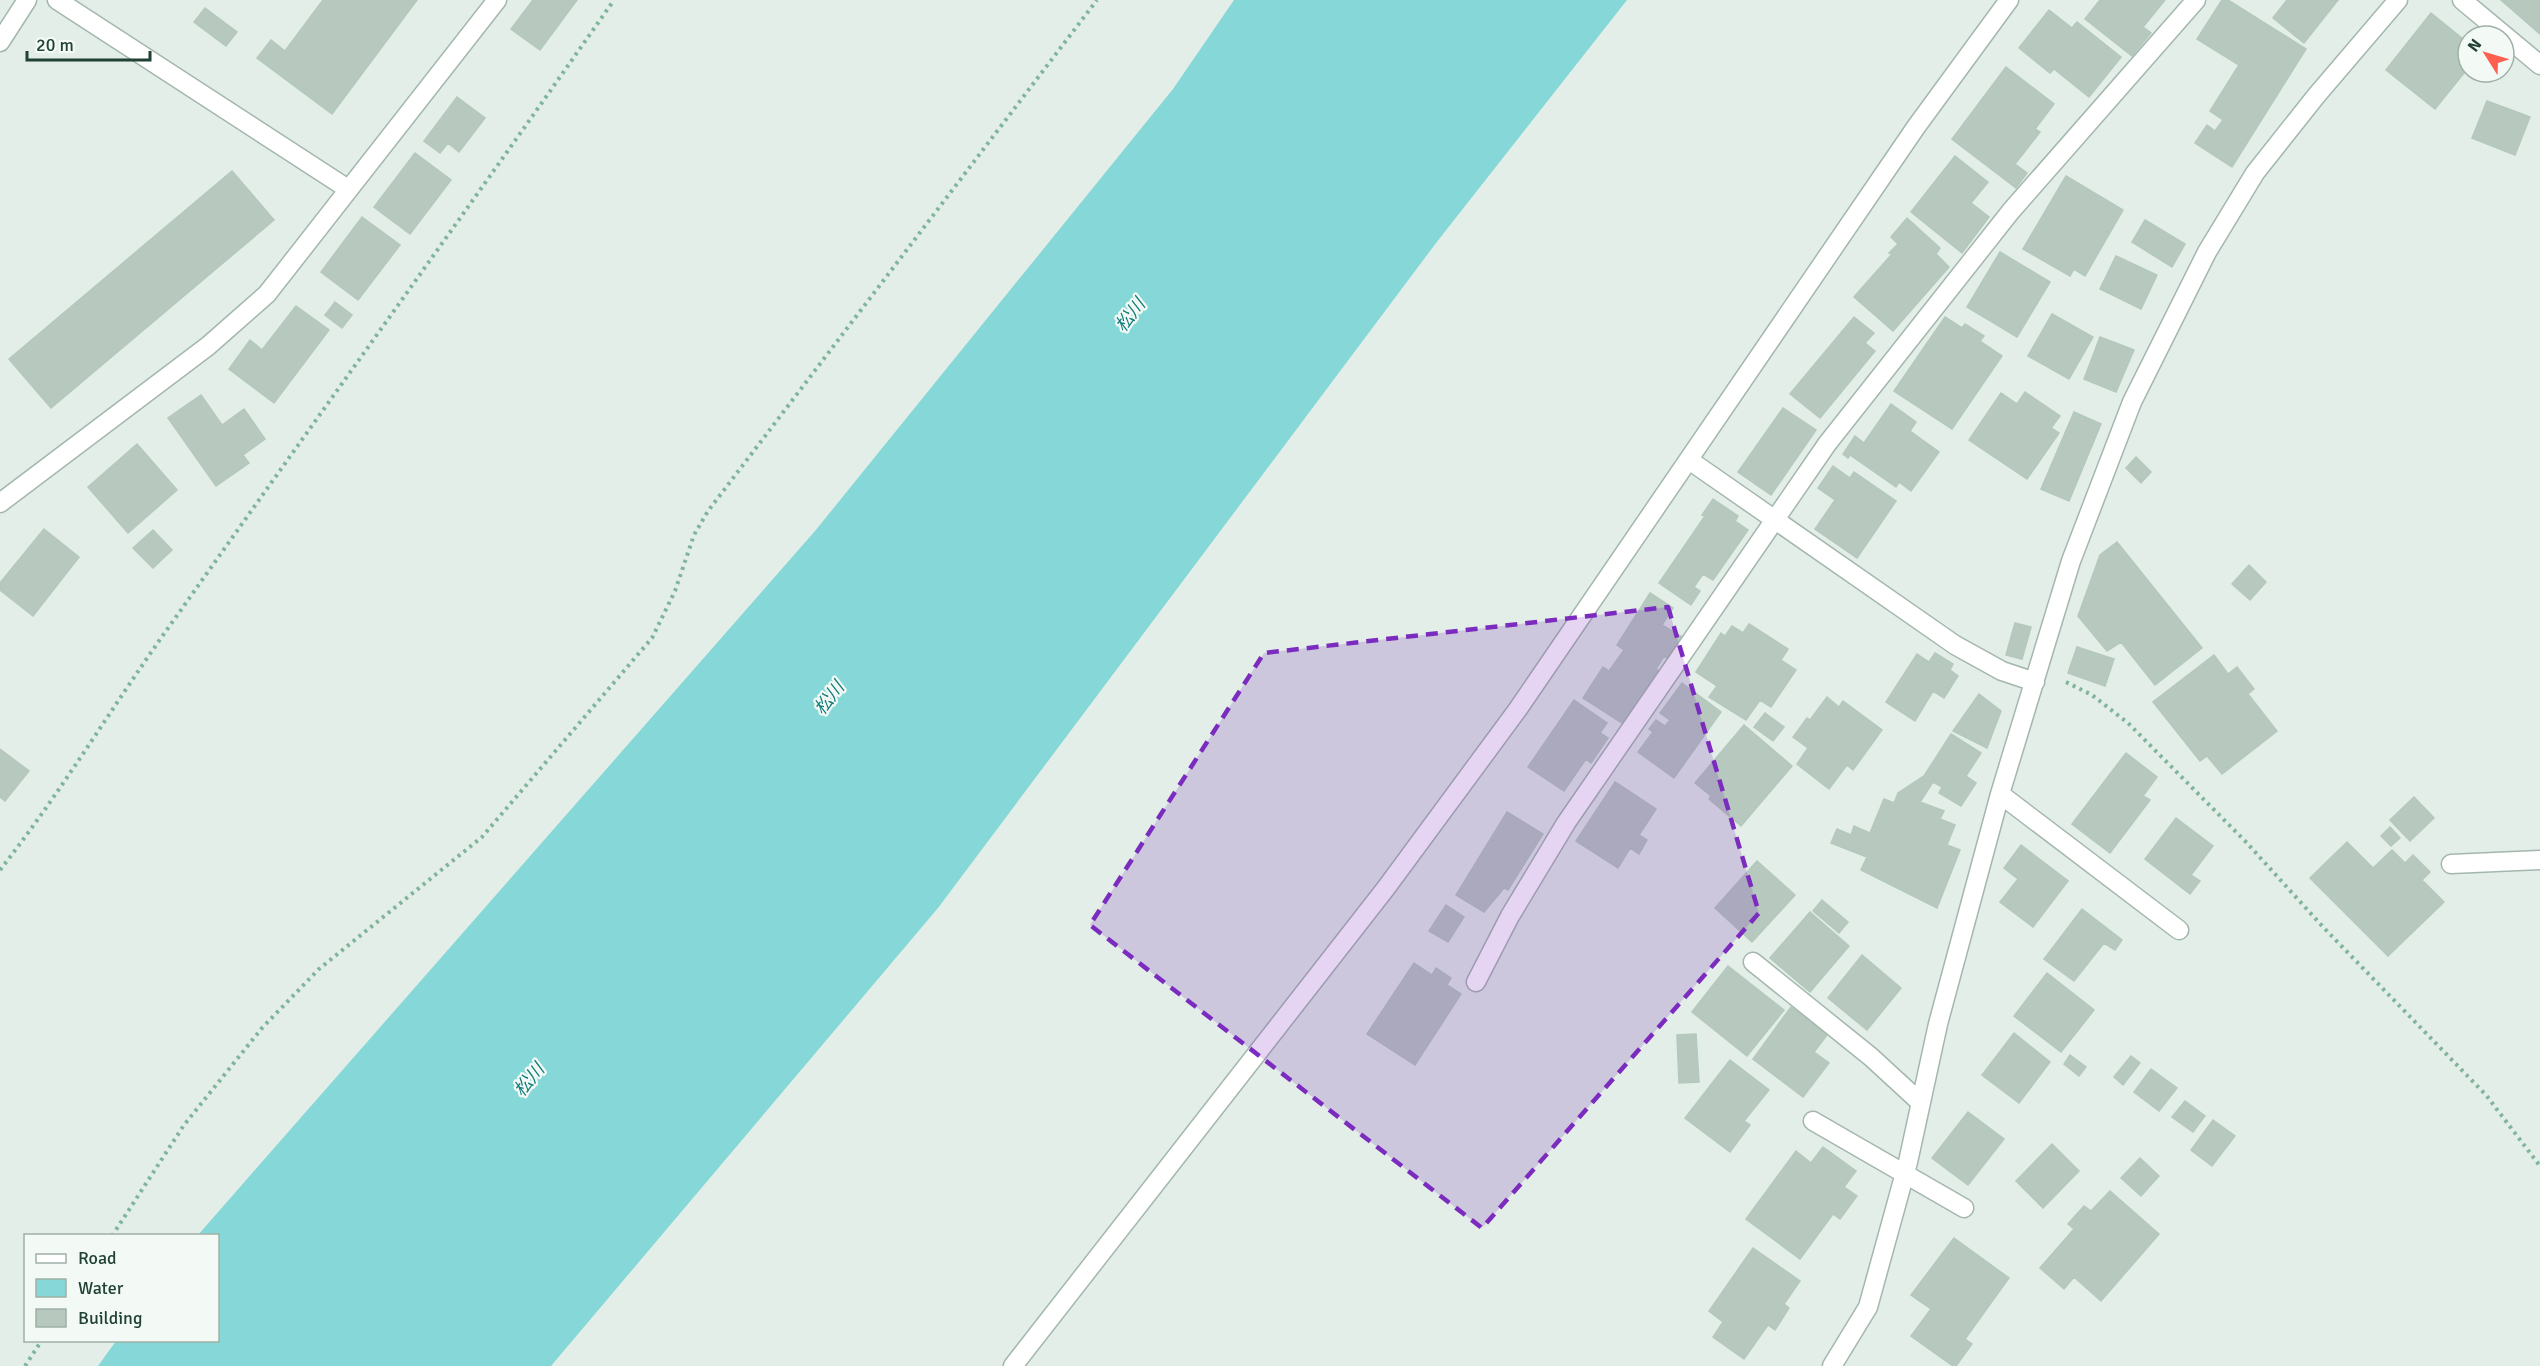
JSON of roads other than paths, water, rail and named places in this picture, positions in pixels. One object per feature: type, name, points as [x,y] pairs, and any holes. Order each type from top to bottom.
[{"type":"street","points":[[0,42],[27,0]]},
{"type":"street","points":[[57,0],[348,189]]},
{"type":"street","points":[[0,503],[208,346],[267,294],[497,0]]},
{"type":"street","points":[[1013,1366],[1386,888],[1518,710],[1916,126],[2009,0]]},
{"type":"street","points":[[1476,982],[1510,916],[1566,823],[1827,444],[2004,220],[2196,0]]},
{"type":"street","points":[[1832,1366],[1868,1307],[1905,1174],[1938,1024],[2001,794],[2072,561],[2132,402],[2208,252],[2255,173],[2316,96],[2398,0]]},
{"type":"street","points":[[2462,0],[2540,65]]},
{"type":"street","points":[[1689,460],[1955,645],[2001,670],[2037,676]]},
{"type":"street","points":[[2001,794],[2179,930]]},
{"type":"street","points":[[2451,864],[2540,860]]},
{"type":"street","points":[[1753,962],[1871,1056],[1921,1103]]},
{"type":"street","points":[[1813,1120],[1964,1208]]},
{"type":"water","name":"松川","points":[[1234,0],[1627,0],[1436,243],[938,908],[551,1366],[98,1366],[115,1342],[219,1342],[219,1234],[199,1234],[815,531],[1173,89]]}]
